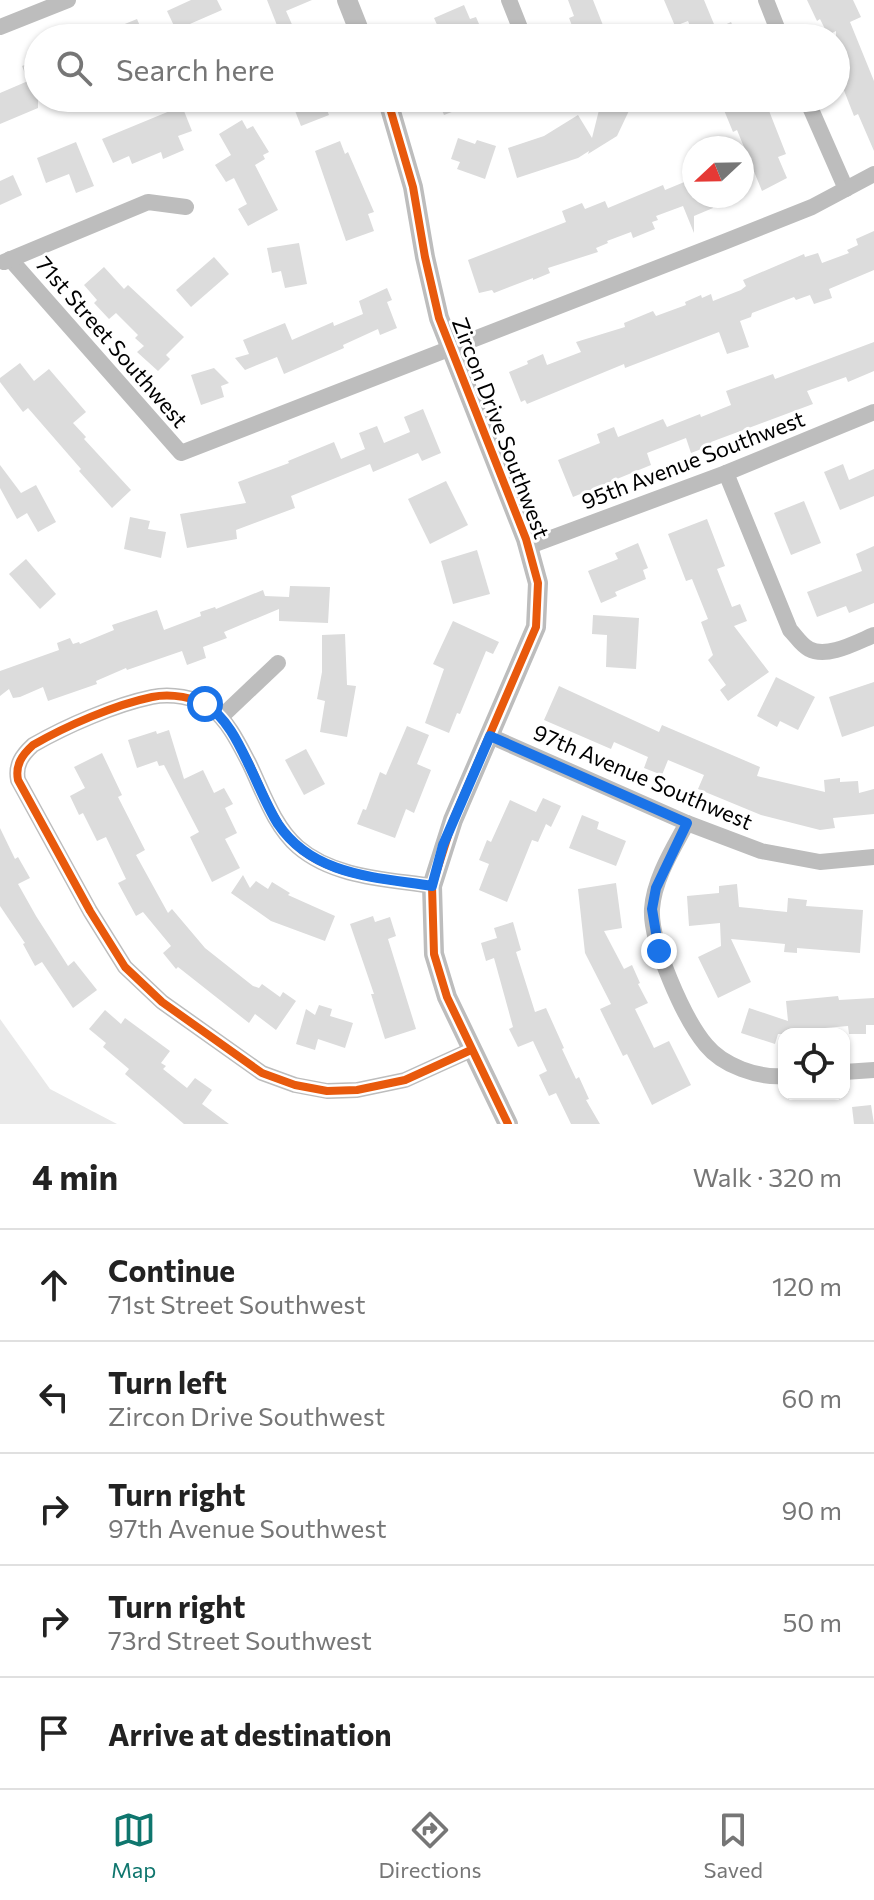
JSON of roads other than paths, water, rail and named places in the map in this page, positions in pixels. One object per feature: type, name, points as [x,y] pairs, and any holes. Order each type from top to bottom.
[{"type":"street","points":[[0,27],[68,0]]},
{"type":"street","points":[[347,0],[356,24]]},
{"type":"street","points":[[509,0],[518,24]]},
{"type":"street","points":[[766,0],[775,24]]},
{"type":"street","name":"Zircon Drive Southwest","points":[[391,112],[413,187],[439,318],[538,583],[536,627],[443,845],[432,886],[434,954],[447,997],[508,1124]]},
{"type":"street","points":[[812,112],[846,189]]},
{"type":"street","points":[[451,350],[782,219],[874,174]]},
{"type":"street","points":[[5,261],[148,202],[186,207]]},
{"type":"street","name":"71st Street Southwest","points":[[5,261],[181,453],[451,350]]},
{"type":"street","name":"95th Avenue Southwest","points":[[527,547],[726,473],[874,412]]},
{"type":"street","points":[[726,473],[790,630],[804,645],[818,652],[834,650],[874,635]]},
{"type":"street","points":[[221,717],[278,663]]},
{"type":"street","points":[[432,886],[342,871],[299,847],[279,825],[221,717],[196,701],[163,695],[152,697],[47,737],[26,752],[16,771],[18,780],[90,911],[125,967],[162,1002],[262,1073],[295,1085],[327,1091],[357,1090],[405,1080],[471,1050]]},
{"type":"street","name":"97th Avenue Southwest","points":[[490,736],[687,823],[761,851],[801,860],[843,861],[874,857]]},
{"type":"street","points":[[687,823],[656,888],[652,909],[659,951],[691,1022],[707,1047],[738,1067],[758,1074],[778,1076]]},
{"type":"street","points":[[850,1072],[874,1070]]}]
